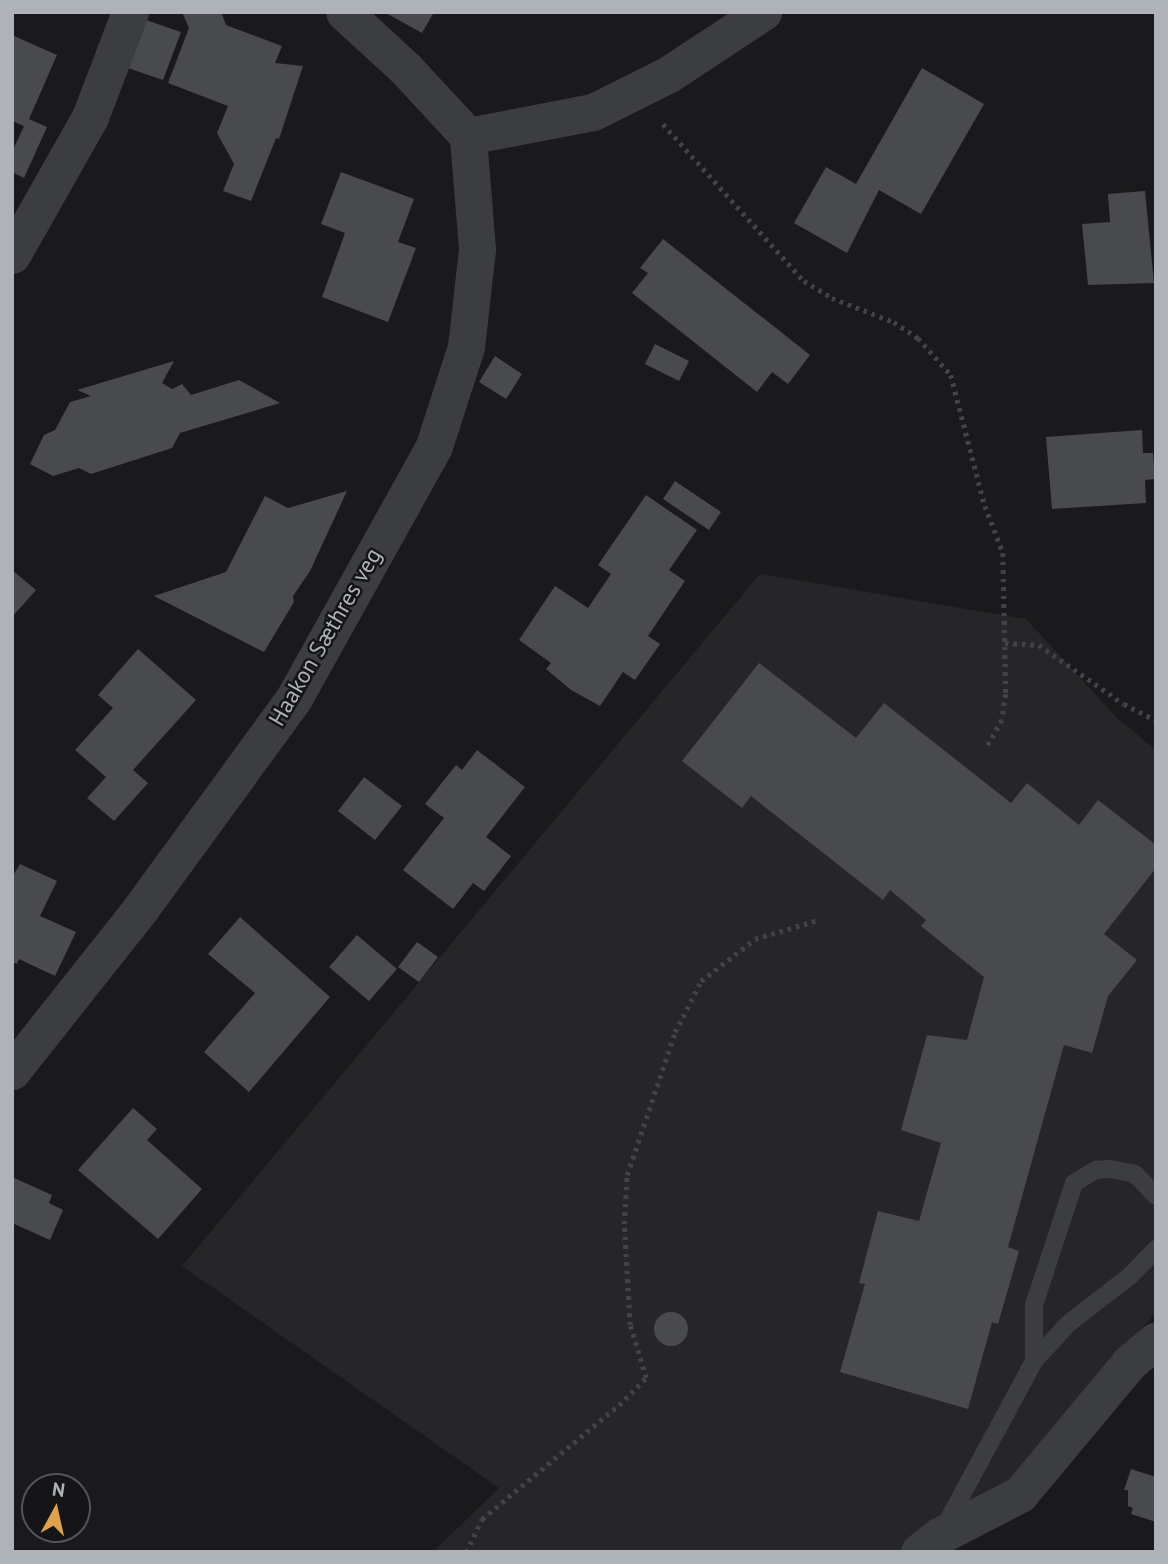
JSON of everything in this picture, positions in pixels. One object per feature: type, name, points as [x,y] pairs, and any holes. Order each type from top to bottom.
[{"type":"street","points":[[12,255],[90,117],[130,12]]},
{"type":"street","points":[[344,12],[407,69],[468,136],[593,112],[635,92],[763,12]]},
{"type":"street","name":"Haakon Sæthres veg","points":[[13,1068],[141,908],[294,698],[434,446],[466,347],[473,286],[477,249],[468,136]]},
{"type":"street","points":[[929,1544],[1020,1494],[1129,1363],[1156,1340]]},
{"type":"lane","points":[[1034,1361],[1034,1305],[1074,1182],[1110,1168],[1135,1174],[1156,1196]]},
{"type":"lane","points":[[929,1544],[981,1466],[1034,1361],[1069,1323],[1131,1275],[1156,1249]]},
{"type":"path","points":[[635,92],[804,281],[832,298],[894,322],[918,338],[951,375],[985,506],[1003,554],[1004,707],[987,747]]},
{"type":"path","points":[[1005,643],[1039,645],[1124,704],[1156,720]]},
{"type":"path","points":[[466,1552],[482,1519],[619,1405],[646,1378],[630,1325],[624,1224],[627,1175],[675,1032],[701,981],[755,939],[818,920]]},
{"type":"shaded area","points":[[760,574],[1026,619],[1116,717],[1156,750],[1156,1311],[978,1531],[946,1552],[433,1552],[499,1488],[182,1266]]},
{"type":"building","points":[[182,12],[221,12],[226,25],[282,46],[275,63],[303,66],[279,139],[276,138],[251,201],[223,191],[234,164],[217,133],[228,106],[168,83],[189,28]]},
{"type":"building","points":[[384,12],[434,12],[422,33]]},
{"type":"building","points":[[146,20],[181,32],[163,80],[128,68]]},
{"type":"building","points":[[12,35],[57,55],[29,119],[47,127],[24,178],[12,172],[12,152],[24,126],[12,121]]},
{"type":"building","points":[[922,68],[984,104],[921,214],[879,190],[847,253],[794,223],[826,167],[856,184]]},
{"type":"building","points":[[341,172],[414,199],[398,242],[416,248],[388,322],[322,297],[345,233],[321,224]]},
{"type":"building","points":[[1145,191],[1154,283],[1088,285],[1082,224],[1110,222],[1108,194]]},
{"type":"building","points":[[663,239],[810,355],[788,384],[772,372],[757,392],[632,293],[648,273],[640,268]]},
{"type":"building","points":[[655,344],[689,361],[679,381],[645,364]]},
{"type":"building","points":[[495,356],[522,374],[506,399],[479,382]]},
{"type":"building","points":[[174,361],[162,383],[172,389],[182,384],[191,395],[239,380],[280,403],[180,433],[172,448],[91,474],[79,468],[53,476],[30,464],[44,435],[55,430],[70,402],[91,396],[77,390]]},
{"type":"building","points":[[1142,430],[1143,453],[1153,453],[1155,479],[1145,480],[1146,503],[1052,509],[1046,437]]},
{"type":"building","points":[[675,481],[721,512],[709,530],[663,499]]},
{"type":"building","points":[[347,491],[310,571],[293,596],[294,602],[264,652],[154,596],[226,572],[265,496],[288,508]]},
{"type":"building","points":[[646,495],[697,530],[669,570],[685,581],[648,636],[660,644],[635,680],[623,672],[600,706],[571,690],[546,669],[551,663],[519,640],[555,586],[588,608],[611,574],[598,565]]},
{"type":"building","points":[[12,570],[36,590],[12,617]]},
{"type":"building","points":[[138,649],[196,700],[133,770],[148,783],[114,821],[87,798],[106,777],[75,750],[113,708],[98,695]]},
{"type":"building","points":[[759,663],[856,738],[884,703],[1011,803],[1027,783],[1079,825],[1098,800],[1156,845],[1156,868],[1104,934],[1137,960],[1108,996],[1092,1053],[1064,1045],[1008,1247],[1019,1251],[998,1324],[992,1322],[968,1409],[840,1372],[865,1284],[859,1283],[878,1211],[919,1221],[941,1143],[901,1130],[927,1035],[967,1040],[984,977],[921,926],[926,920],[890,890],[883,900],[751,796],[742,808],[682,761]]},
{"type":"building","points":[[477,750],[525,787],[486,837],[511,856],[484,891],[473,883],[453,909],[403,870],[444,818],[425,804],[456,765],[462,770]]},
{"type":"building","points":[[364,777],[402,806],[375,840],[338,811]]},
{"type":"building","points":[[20,864],[57,881],[40,916],[76,932],[55,976],[19,959],[17,964],[12,962],[12,877]]},
{"type":"building","points":[[240,917],[330,997],[249,1092],[204,1052],[255,993],[208,954]]},
{"type":"building","points":[[357,935],[397,969],[369,1001],[329,967]]},
{"type":"building","points":[[417,942],[438,957],[419,982],[398,967]]},
{"type":"building","points":[[133,1108],[157,1129],[147,1140],[202,1189],[158,1239],[78,1170]]},
{"type":"building","points":[[12,1177],[52,1195],[49,1203],[63,1210],[50,1240],[12,1223]]},
{"type":"building","points":[[671,1312],[683,1317],[688,1329],[683,1341],[671,1346],[659,1341],[654,1329],[659,1317]]},
{"type":"building","points":[[1131,1469],[1156,1477],[1156,1522],[1131,1514],[1133,1508],[1128,1506],[1128,1490],[1124,1490]]}]
